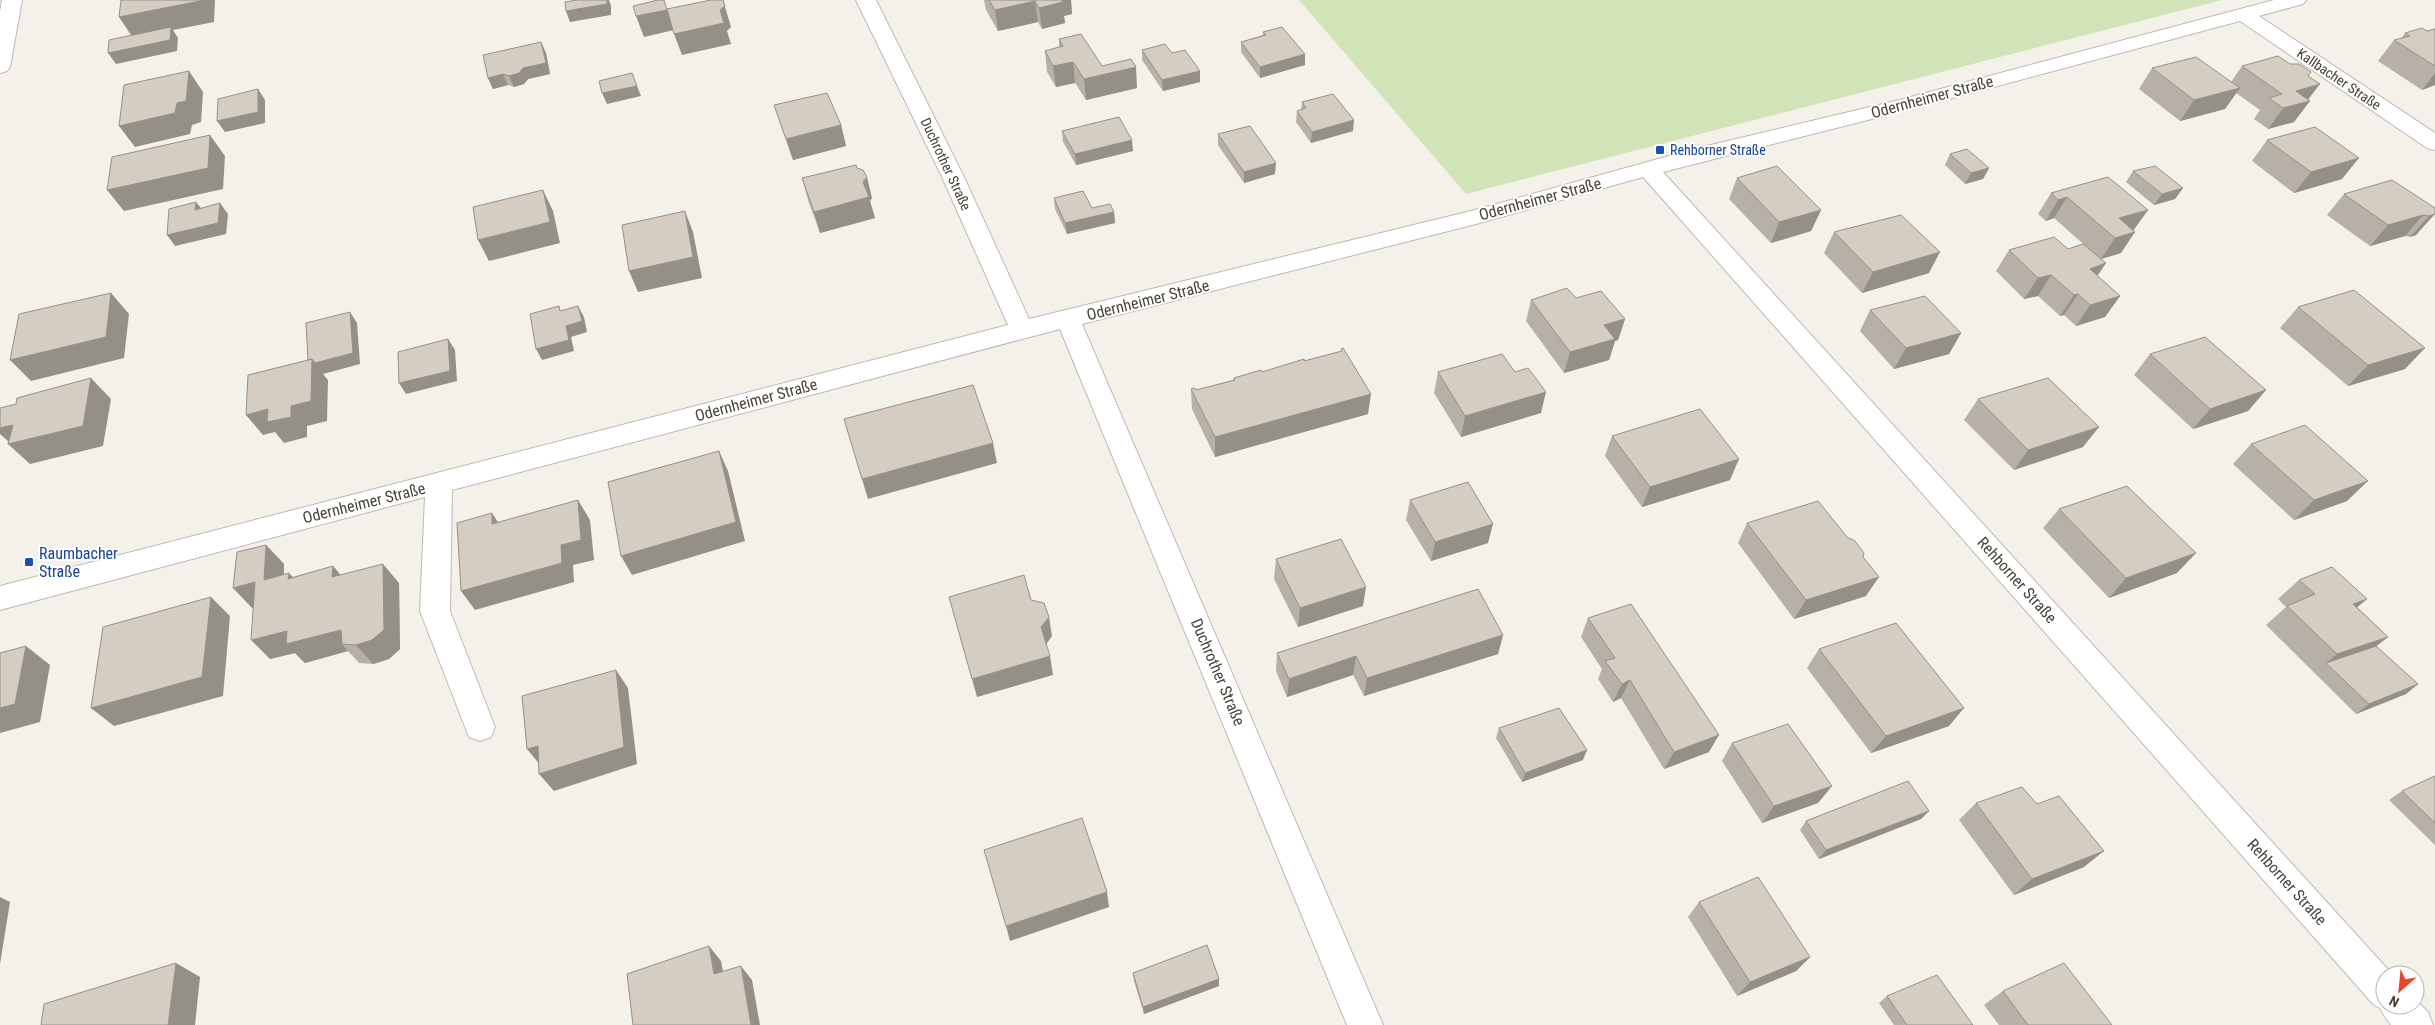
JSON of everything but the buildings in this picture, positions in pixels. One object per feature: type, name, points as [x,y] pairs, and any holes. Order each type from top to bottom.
[{"type":"street","points":[[0,67],[12,0]]},
{"type":"street","name":"Duchrother Straße","points":[[866,0],[953,177],[1022,330]]},
{"type":"street","name":"Odernheimer Straße","points":[[0,598],[1022,330],[1476,217],[1648,169],[1908,104],[2296,0]]},
{"type":"street","name":"Kallbacher Straße","points":[[2242,14],[2435,143]]},
{"type":"street","name":"Rehborner Straße","points":[[1648,169],[2375,981]]},
{"type":"street","name":"Duchrother Straße","points":[[1068,319],[1365,1025]]},
{"type":"street","points":[[439,483],[435,612],[480,727]]},
{"type":"street","points":[[2406,1015],[2415,1025]]},
{"type":"green space","points":[[1299,0],[2222,0],[1466,194]]},
{"type":"place","name":"Rehborner Straße","points":[[1660,150]]},
{"type":"place","name":"Raumbacher Straße","points":[[29,562]]}]
